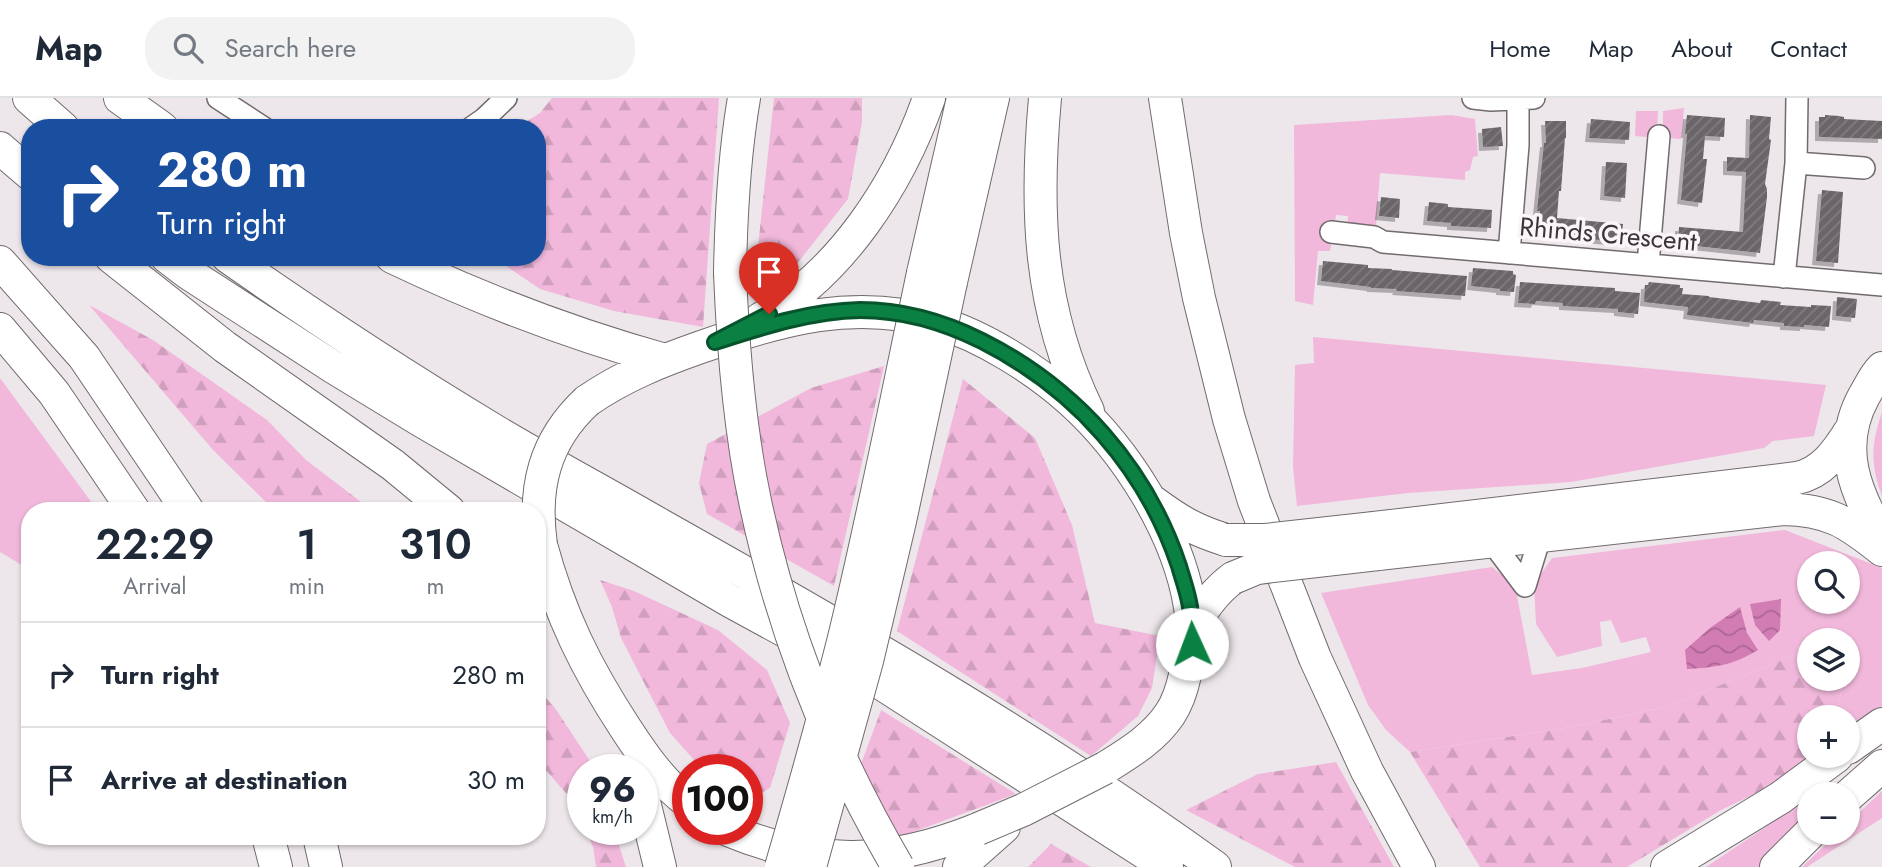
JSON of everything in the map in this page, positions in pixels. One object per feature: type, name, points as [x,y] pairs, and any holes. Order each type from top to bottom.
[{"type":"highway","points":[[29,98],[54,119]]},
{"type":"highway","points":[[120,98],[149,119]]},
{"type":"highway","points":[[744,98],[735,165],[730,273],[742,425],[754,499],[796,653],[831,740],[898,867]]},
{"type":"highway","points":[[715,342],[769,314],[797,294],[847,246],[867,219],[902,161],[929,98]]},
{"type":"highway","points":[[810,867],[870,648],[900,521],[963,98]]},
{"type":"highway","points":[[781,867],[814,753],[872,517],[937,278],[993,98]]},
{"type":"highway","points":[[1045,98],[1041,233],[1046,286],[1052,316],[1070,373],[1094,425]]},
{"type":"highway","points":[[1165,98],[1199,298],[1220,386],[1254,501],[1315,659],[1367,771],[1419,867]]},
{"type":"highway","points":[[0,129],[21,146]]},
{"type":"highway","points":[[0,148],[21,166]]},
{"type":"highway","points":[[0,166],[21,184]]},
{"type":"highway","points":[[0,262],[84,357],[182,502]]},
{"type":"highway","points":[[122,266],[225,347],[393,465],[438,502]]},
{"type":"highway","points":[[141,266],[312,407]]},
{"type":"highway","points":[[179,266],[322,360],[420,420],[730,601],[882,684],[1167,867]]},
{"type":"highway","points":[[241,266],[404,375],[494,430],[828,620],[966,702],[1124,803],[1214,867]]},
{"type":"highway","points":[[411,266],[521,311],[665,360]]},
{"type":"highway","points":[[537,502],[545,464],[561,430],[575,412],[609,386],[665,360],[764,326],[832,312],[861,310],[940,323],[966,333],[1023,364],[1072,401],[1124,460],[1151,500],[1168,536],[1184,584],[1190,607],[1192,644],[1177,703],[1157,730],[1137,748],[1105,768],[1023,810],[982,836],[888,856],[850,859],[800,855],[763,844]]},
{"type":"highway","points":[[0,329],[54,393],[128,502]]},
{"type":"highway","points":[[1192,626],[1220,587],[1257,568],[1376,541],[1797,478],[1814,471],[1831,459],[1850,431],[1862,399],[1882,368]]},
{"type":"highway","points":[[1850,431],[1851,466],[1858,493],[1882,539]]},
{"type":"highway","points":[[1151,500],[1181,523],[1226,540],[1493,541],[1760,510],[1804,509],[1839,519],[1882,550]]},
{"type":"highway","points":[[546,562],[559,606],[578,649],[650,764],[672,788]]},
{"type":"highway","points":[[546,611],[578,649]]},
{"type":"highway","points":[[614,710],[629,754]]},
{"type":"highway","points":[[1860,740],[1882,724]]},
{"type":"highway","points":[[1860,785],[1882,765]]},
{"type":"highway","points":[[1667,867],[1780,798],[1821,768]]},
{"type":"highway","points":[[959,867],[982,836]]},
{"type":"highway","points":[[270,845],[276,867]]},
{"type":"highway","points":[[321,845],[326,867]]},
{"type":"highway","points":[[655,845],[660,867]]},
{"type":"highway","points":[[1776,867],[1798,845]]},
{"type":"street","points":[[218,98],[250,119]]},
{"type":"street","points":[[484,119],[506,98]]},
{"type":"street","points":[[1473,98],[1526,99],[1518,145],[1509,253]]},
{"type":"street","points":[[1784,276],[1796,163],[1797,98]]},
{"type":"street","points":[[1648,264],[1659,136]]},
{"type":"street","points":[[1796,163],[1872,168]]},
{"type":"street","name":"Rhinds Crescent","points":[[1331,232],[1374,237],[1383,242],[1882,285]]},
{"type":"street","points":[[1493,541],[1525,586],[1540,537]]},
{"type":"green space","points":[[552,98],[719,98],[703,327],[614,311],[540,289],[506,266],[546,266],[546,119],[530,119],[540,113]]},
{"type":"green space","points":[[774,98],[862,98],[862,122],[848,199],[781,284],[757,295],[757,256]]},
{"type":"green space","points":[[1684,108],[1681,139],[1669,138],[1663,134],[1663,111]]},
{"type":"green space","points":[[1636,111],[1658,111],[1657,133],[1650,133],[1647,137],[1635,136]]},
{"type":"green space","points":[[1451,115],[1475,119],[1478,156],[1473,157],[1470,170],[1465,172],[1465,180],[1380,173],[1376,226],[1371,229],[1347,227],[1348,216],[1336,215],[1330,251],[1318,251],[1313,305],[1295,301],[1294,125]]},
{"type":"green space","points":[[89,305],[153,340],[267,420],[306,460],[361,502],[266,502],[213,450]]},
{"type":"green space","points":[[1313,337],[1826,385],[1814,436],[1773,441],[1764,448],[1571,482],[1408,493],[1297,506],[1293,467],[1295,365],[1314,363]]},
{"type":"green space","points":[[884,366],[834,586],[707,514],[699,483],[707,444],[811,388]]},
{"type":"green space","points":[[0,378],[91,502],[21,502],[21,565],[0,552]]},
{"type":"green space","points":[[963,379],[1035,438],[1072,525],[1095,623],[1160,636],[1152,688],[1138,716],[1091,756],[897,631]]},
{"type":"green space","points":[[1882,412],[1882,496],[1875,474],[1873,454]]},
{"type":"green space","points":[[1785,530],[1839,551],[1797,551],[1797,614],[1860,614],[1860,559],[1882,568],[1882,706],[1860,722],[1860,705],[1838,705],[1842,691],[1860,691],[1860,628],[1797,628],[1797,654],[1666,707],[1571,727],[1410,752],[1386,730],[1368,705],[1321,593],[1492,567],[1515,585],[1532,675],[1582,668],[1651,652],[1646,637],[1621,643],[1611,620],[1600,622],[1602,646],[1557,657],[1536,624],[1534,584],[1552,558]]},
{"type":"green space","points":[[600,580],[634,591],[718,630],[767,670],[790,723],[770,788],[763,792],[763,754],[689,754],[670,733],[621,638]]},
{"type":"green space","points":[[1797,654],[1797,691],[1842,691],[1838,705],[1797,705],[1797,767],[1761,791],[1721,810],[1627,867],[1480,867],[1410,752],[1571,727],[1666,707]]},
{"type":"green space","points":[[546,698],[585,754],[567,754],[567,794],[546,770]]},
{"type":"green space","points":[[881,710],[1016,794],[897,838],[861,764]]},
{"type":"green space","points":[[1336,762],[1394,867],[1295,867],[1186,810],[1258,774]]},
{"type":"green space","points":[[1882,791],[1882,818],[1860,832],[1860,812]]},
{"type":"green space","points":[[1797,806],[1797,838],[1769,867],[1706,867]]},
{"type":"green space","points":[[1051,844],[1091,867],[1028,867]]},
{"type":"green space","points":[[592,845],[619,845],[626,867],[596,867]]},
{"type":"green space","points":[[1825,845],[1841,845],[1807,867],[1802,867]]},
{"type":"water","points":[[1781,599],[1780,630],[1769,641],[1755,625],[1750,604]]},
{"type":"water","points":[[1740,607],[1747,633],[1758,650],[1724,665],[1687,669],[1685,650]]},
{"type":"building","points":[[1687,115],[1725,118],[1724,137],[1705,136],[1703,159],[1707,159],[1702,203],[1681,200]]},
{"type":"building","points":[[1750,115],[1771,117],[1765,184],[1767,197],[1760,253],[1678,244],[1679,227],[1743,232],[1746,172],[1727,171],[1727,157],[1749,158]]},
{"type":"building","points":[[1825,115],[1882,121],[1882,139],[1819,137],[1819,117]]},
{"type":"building","points":[[1591,119],[1630,122],[1629,140],[1589,138]]},
{"type":"building","points":[[1545,121],[1566,121],[1557,218],[1623,224],[1621,242],[1538,234],[1540,211],[1537,211],[1546,143]]},
{"type":"building","points":[[1501,127],[1503,146],[1483,147],[1482,129]]},
{"type":"building","points":[[1606,162],[1627,163],[1625,198],[1604,196]]},
{"type":"building","points":[[1822,190],[1843,192],[1838,263],[1816,261]]},
{"type":"building","points":[[1381,197],[1400,199],[1399,218],[1379,216]]},
{"type":"building","points":[[1429,202],[1448,204],[1448,207],[1492,210],[1491,228],[1451,226],[1451,223],[1427,221]]},
{"type":"building","points":[[1323,261],[1368,265],[1368,268],[1467,276],[1465,296],[1396,291],[1397,289],[1321,281]]},
{"type":"building","points":[[1473,268],[1513,271],[1516,275],[1514,292],[1471,286]]},
{"type":"building","points":[[1520,282],[1615,288],[1615,291],[1640,293],[1638,314],[1618,312],[1618,309],[1563,306],[1563,303],[1518,303]]},
{"type":"building","points":[[1649,282],[1680,285],[1680,288],[1683,288],[1682,294],[1760,303],[1761,300],[1781,302],[1780,305],[1831,306],[1829,327],[1784,326],[1784,323],[1754,320],[1753,323],[1687,315],[1688,307],[1644,302],[1645,285]]},
{"type":"building","points":[[1837,297],[1857,299],[1855,318],[1836,316]]},
{"type":"route","points":[[769,314],[715,342],[764,326],[832,312],[861,310],[891,313],[940,323],[966,333],[1023,364],[1051,384],[1072,401],[1110,441],[1151,500],[1168,536],[1184,584],[1190,607],[1192,644]]}]
